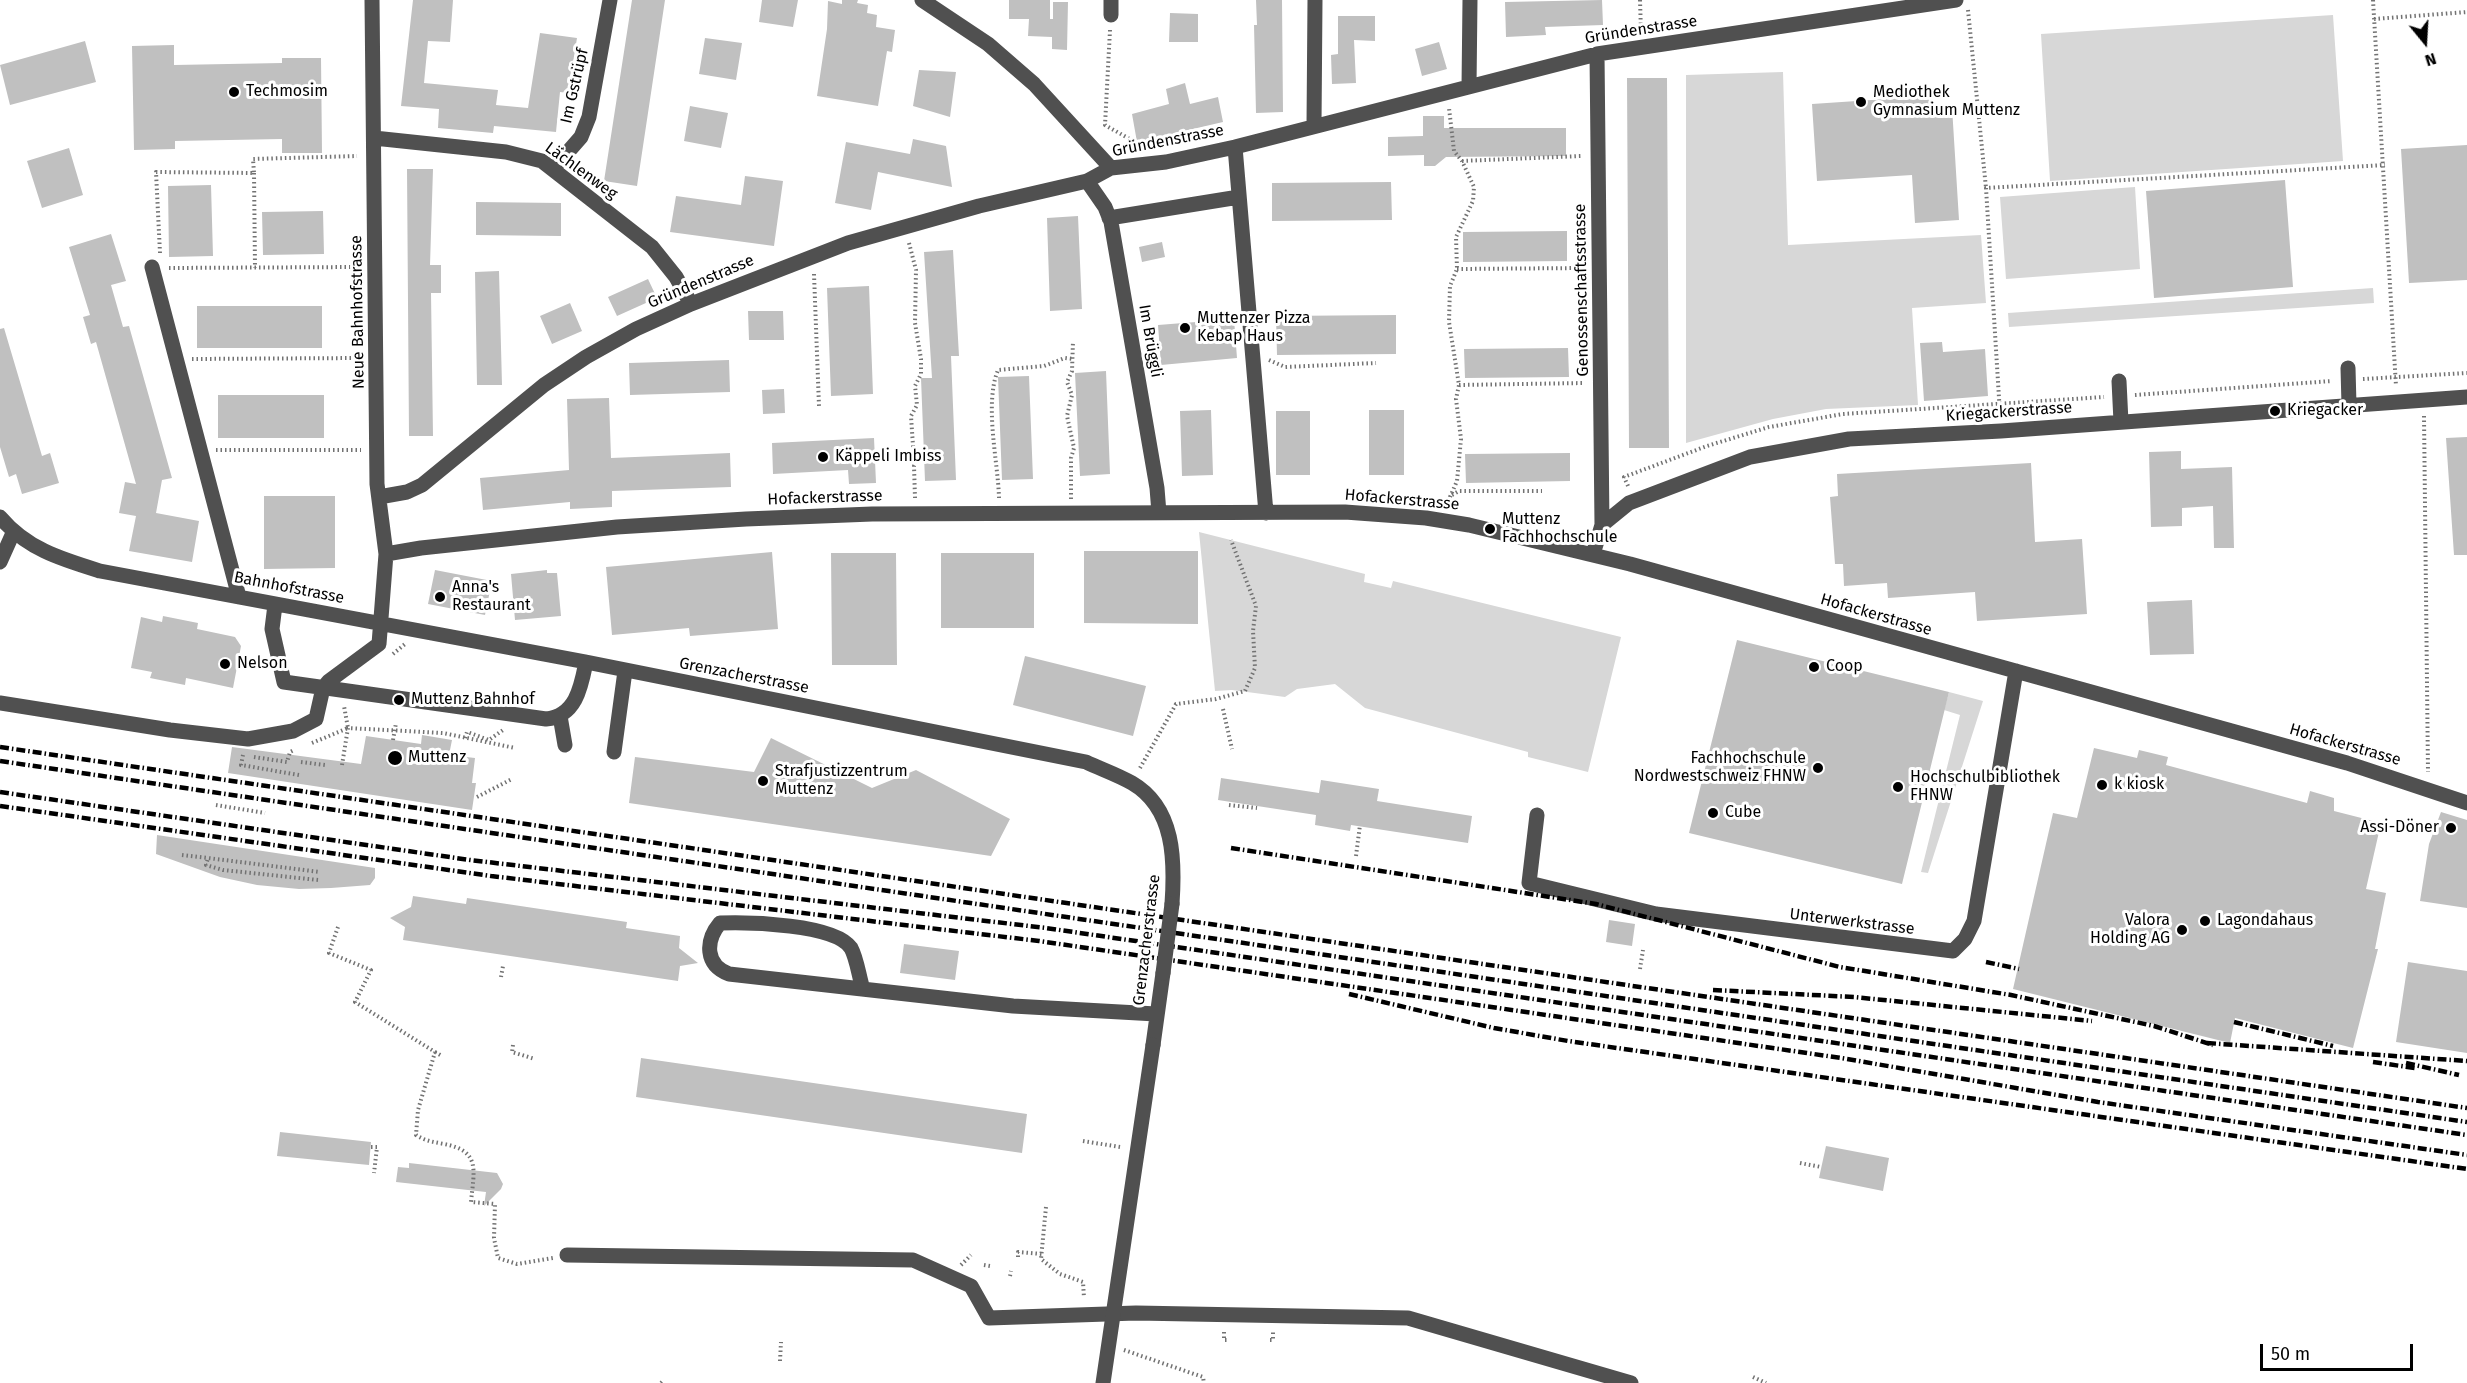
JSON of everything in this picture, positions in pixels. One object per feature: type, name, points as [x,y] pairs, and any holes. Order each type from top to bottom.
[{"type":"street","name":"Neue Bahnhofstrasse","points":[[323,688],[379,644],[386,554],[379,497],[377,450],[372,0]]},
{"type":"street","name":"Im Gstrüpf","points":[[553,169],[581,137],[589,117],[610,0]]},
{"type":"street","points":[[922,0],[988,44],[1034,84],[1111,168]]},
{"type":"street","points":[[1314,125],[1315,0]]},
{"type":"street","points":[[1469,87],[1470,0]]},
{"type":"street","name":"Gründenstrasse","points":[[379,497],[401,494],[422,485],[544,385],[636,329],[691,304],[813,255],[904,226],[1087,181],[1111,168],[1166,162],[1234,147],[1597,54],[1908,4],[1956,0]]},
{"type":"street","name":"Genossenschaftsstrasse","points":[[1597,54],[1602,525]]},
{"type":"street","name":"Lächlenweg","points":[[374,138],[517,154],[542,161],[652,247],[676,277],[691,304]]},
{"type":"street","points":[[1234,147],[1266,513]]},
{"type":"street","name":"Im Brüggli","points":[[1087,181],[1105,207],[1109,218],[1157,488],[1159,513]]},
{"type":"street","points":[[1109,218],[1239,197]]},
{"type":"street","points":[[159,265],[239,597]]},
{"type":"street","points":[[2348,374],[2349,405]]},
{"type":"street","points":[[2120,388],[2121,422]]},
{"type":"street","name":"Kriegackerstrasse","points":[[1602,525],[1635,500],[1701,474],[1761,455],[1849,439],[2001,431],[2467,398]]},
{"type":"street","name":"Hofackerstrasse","points":[[386,554],[421,548],[617,527],[746,519],[915,514],[1345,512],[1449,522],[1593,554],[2347,763],[2467,803]]},
{"type":"street","name":"Bahnhofstrasse","points":[[0,517],[14,533],[41,552],[100,571],[586,662]]},
{"type":"street","points":[[1593,554],[1602,525]]},
{"type":"street","points":[[0,562],[14,533]]},
{"type":"street","points":[[274,605],[272,629],[284,682],[546,719],[560,716],[574,704],[586,662]]},
{"type":"street","name":"Grenzacherstrasse","points":[[586,662],[1086,762],[1133,784],[1146,794],[1164,818],[1171,843],[1174,870],[1172,904],[1103,1383]]},
{"type":"street","points":[[614,752],[625,671]]},
{"type":"street","name":"Unterwerkstrasse","points":[[1538,815],[1529,883],[1656,914],[1953,951],[1965,939],[1974,921],[2016,671]]},
{"type":"street","points":[[0,703],[170,730],[248,739],[293,731],[316,719],[323,688]]},
{"type":"street","points":[[560,716],[565,745]]},
{"type":"street","points":[[863,989],[852,950],[832,934],[745,922],[720,923],[713,931],[709,944],[710,958],[717,970],[729,974],[1013,1006],[1156,1014]]},
{"type":"street","points":[[567,1255],[913,1260],[971,1286],[989,1318],[1136,1313],[1408,1318],[1631,1383]]},
{"type":"path","points":[[1640,0],[1641,47]]},
{"type":"path","points":[[1967,0],[1986,188],[2001,431]]},
{"type":"path","points":[[2373,0],[2381,93],[2397,402]]},
{"type":"path","points":[[1111,7],[1105,125],[1133,141],[1132,166]]},
{"type":"path","points":[[2374,19],[2467,12]]},
{"type":"path","points":[[1448,92],[1454,151],[1462,161],[1474,187],[1473,201],[1456,237],[1457,269],[1450,286],[1449,322],[1459,385],[1456,399],[1461,439],[1456,481],[1449,497],[1449,522]]},
{"type":"path","points":[[1462,161],[1598,155]]},
{"type":"path","points":[[255,268],[253,159],[374,156]]},
{"type":"path","points":[[1986,188],[2385,165]]},
{"type":"path","points":[[254,173],[156,172],[159,265],[255,268],[375,267]]},
{"type":"path","points":[[904,226],[916,270],[915,323],[921,358],[921,374],[915,386],[917,405],[911,416],[914,446],[919,456],[914,466],[915,514]]},
{"type":"path","points":[[813,255],[819,406]]},
{"type":"path","points":[[1457,269],[1600,268]]},
{"type":"path","points":[[1071,514],[1071,458],[1074,448],[1067,416],[1072,395],[1067,382],[1072,371],[1073,341]]},
{"type":"path","points":[[1252,352],[1285,367],[1376,363]]},
{"type":"path","points":[[191,371],[188,359],[376,358]]},
{"type":"path","points":[[1000,514],[993,406],[994,380],[998,370],[1044,366],[1065,358],[1072,359]]},
{"type":"path","points":[[1635,500],[1624,477],[1707,446],[1769,427],[1843,414],[2000,404],[2120,388],[2348,374],[2396,378],[2467,373]]},
{"type":"path","points":[[1459,385],[1601,383]]},
{"type":"path","points":[[2423,401],[2428,772]]},
{"type":"path","points":[[213,450],[377,450]]},
{"type":"path","points":[[1449,497],[1459,491],[1542,491]]},
{"type":"path","points":[[1143,761],[1176,704],[1216,699],[1245,691],[1255,668],[1253,631],[1256,606],[1231,540]]},
{"type":"path","points":[[1223,709],[1232,749]]},
{"type":"path","points":[[393,740],[396,723]]},
{"type":"path","points":[[342,765],[348,728]]},
{"type":"path","points":[[309,744],[348,728],[443,734],[515,748]]},
{"type":"path","points":[[465,738],[466,732],[489,740],[507,728]]},
{"type":"path","points":[[299,775],[241,765],[242,755],[287,762],[290,752],[300,748]]},
{"type":"path","points":[[301,762],[325,765]]},
{"type":"path","points":[[477,797],[512,779]]},
{"type":"path","points":[[216,805],[265,813]]},
{"type":"path","points":[[1229,805],[1257,808]]},
{"type":"path","points":[[1356,856],[1360,825]]},
{"type":"path","points":[[182,855],[320,872]]},
{"type":"path","points":[[208,858],[206,865],[223,870],[318,880]]},
{"type":"path","points":[[338,927],[329,953],[371,969],[355,1002],[442,1056]]},
{"type":"path","points":[[1640,969],[1643,950]]},
{"type":"path","points":[[501,977],[503,966]]},
{"type":"path","points":[[513,1045],[512,1052],[535,1059]]},
{"type":"path","points":[[435,1052],[418,1110],[416,1135],[468,1152],[474,1165],[471,1202],[495,1204],[494,1238],[498,1258],[517,1264],[567,1255]]},
{"type":"path","points":[[1083,1141],[1137,1149]]},
{"type":"path","points":[[371,1147],[377,1147],[374,1173]]},
{"type":"path","points":[[1800,1163],[1821,1167]]},
{"type":"path","points":[[1044,1225],[1046,1207]]},
{"type":"path","points":[[1018,1257],[1018,1252],[1042,1254]]},
{"type":"path","points":[[959,1267],[971,1255]]},
{"type":"path","points":[[984,1265],[990,1266]]},
{"type":"path","points":[[1224,1331],[1224,1340],[1229,1340]]},
{"type":"path","points":[[1270,1340],[1273,1340],[1273,1331]]},
{"type":"path","points":[[780,1361],[781,1342]]},
{"type":"path","points":[[1203,1377],[1204,1383]]},
{"type":"path","points":[[1753,1377],[1766,1383]]},
{"type":"shaded area","points":[[2333,15],[2343,161],[2050,181],[2041,34]]},
{"type":"shaded area","points":[[1783,72],[1788,245],[1981,235],[1986,303],[1912,308],[1918,405],[1826,409],[1773,419],[1686,443],[1686,75]]},
{"type":"shaded area","points":[[2135,187],[2140,269],[2006,279],[2000,197]]},
{"type":"shaded area","points":[[2373,288],[2374,303],[2009,327],[2008,313]]},
{"type":"shaded area","points":[[1199,532],[1365,574],[1364,582],[1391,588],[1393,581],[1621,637],[1588,772],[1528,757],[1528,752],[1365,708],[1335,684],[1297,689],[1285,697],[1232,690],[1215,691]]},
{"type":"shaded area","points":[[1949,692],[1983,701],[1928,873],[1921,872],[1960,715],[1944,710]]},
{"type":"building","points":[[413,0],[453,0],[450,42],[428,41],[424,83],[498,90],[496,105],[528,108],[540,33],[577,38],[568,93],[560,92],[556,132],[494,126],[493,133],[438,128],[439,109],[401,106]]},
{"type":"building","points":[[632,0],[665,0],[637,186],[604,181]]},
{"type":"building","points":[[762,0],[798,0],[793,27],[759,22]]},
{"type":"building","points":[[842,0],[858,0],[857,3],[868,5],[867,13],[877,15],[876,27],[895,30],[892,52],[887,51],[878,106],[817,96],[827,29],[828,1],[842,4]]},
{"type":"building","points":[[1009,0],[1050,0],[1050,19],[1053,19],[1053,2],[1068,2],[1067,50],[1052,49],[1052,37],[1028,36],[1029,19],[1009,19]]},
{"type":"building","points":[[1256,0],[1282,0],[1283,112],[1256,113],[1254,25],[1257,25]]},
{"type":"building","points":[[1602,0],[1603,25],[1545,27],[1546,35],[1506,37],[1505,2]]},
{"type":"building","points":[[1170,13],[1198,14],[1198,42],[1169,42]]},
{"type":"building","points":[[1338,16],[1375,16],[1375,41],[1354,40],[1356,83],[1332,84],[1331,55],[1338,54]]},
{"type":"building","points":[[705,38],[742,43],[736,80],[699,74]]},
{"type":"building","points":[[85,41],[96,82],[10,105],[0,65]]},
{"type":"building","points":[[1439,42],[1447,69],[1422,76],[1415,49]]},
{"type":"building","points":[[174,45],[174,65],[282,63],[282,58],[321,58],[322,153],[282,153],[282,139],[175,141],[175,149],[134,150],[132,46]]},
{"type":"building","points":[[919,70],[956,72],[950,117],[913,106]]},
{"type":"building","points":[[1627,78],[1667,78],[1669,448],[1629,448]]},
{"type":"building","points":[[1185,83],[1190,104],[1218,97],[1223,122],[1137,142],[1132,114],[1169,104],[1166,89]]},
{"type":"building","points":[[1931,96],[1932,108],[1952,107],[1959,220],[1915,223],[1912,175],[1817,181],[1812,104]]},
{"type":"building","points":[[690,106],[728,113],[721,148],[684,141]]},
{"type":"building","points":[[1423,116],[1444,116],[1444,128],[1566,128],[1566,156],[1446,157],[1435,166],[1424,166],[1424,155],[1388,156],[1388,137],[1423,136]]},
{"type":"building","points":[[913,139],[946,146],[952,187],[878,172],[871,210],[835,203],[846,142],[910,154]]},
{"type":"building","points":[[2467,145],[2467,280],[2409,283],[2401,149]]},
{"type":"building","points":[[69,148],[83,195],[42,208],[27,161]]},
{"type":"building","points":[[407,169],[433,169],[430,265],[441,265],[441,293],[431,293],[433,436],[409,436]]},
{"type":"building","points":[[745,176],[783,181],[774,246],[670,232],[676,196],[741,205]]},
{"type":"building","points":[[2285,180],[2293,287],[2154,298],[2146,191]]},
{"type":"building","points":[[1391,182],[1392,220],[1272,221],[1272,183]]},
{"type":"building","points":[[211,185],[213,256],[169,257],[168,186]]},
{"type":"building","points":[[476,202],[561,203],[561,236],[476,235]]},
{"type":"building","points":[[323,211],[324,254],[263,255],[262,212]]},
{"type":"building","points":[[1078,216],[1082,309],[1050,311],[1047,218]]},
{"type":"building","points":[[1567,231],[1567,261],[1463,262],[1463,232]]},
{"type":"building","points":[[111,234],[126,281],[111,285],[123,327],[129,326],[172,478],[162,480],[156,513],[199,521],[192,562],[129,551],[136,516],[119,513],[125,482],[136,484],[96,342],[91,344],[83,317],[90,315],[69,247]]},
{"type":"building","points":[[1162,242],[1165,257],[1142,262],[1139,247]]},
{"type":"building","points":[[953,250],[959,356],[951,356],[956,480],[925,481],[921,378],[932,378],[924,252]]},
{"type":"building","points":[[499,271],[502,385],[477,385],[475,272]]},
{"type":"building","points":[[648,279],[657,298],[617,316],[608,297]]},
{"type":"building","points":[[869,286],[873,394],[831,396],[827,288]]},
{"type":"building","points":[[570,303],[582,331],[552,344],[540,316]]},
{"type":"building","points":[[197,306],[322,306],[322,348],[197,348]]},
{"type":"building","points":[[748,311],[783,311],[784,340],[749,340]]},
{"type":"building","points":[[1396,315],[1396,354],[1277,355],[1276,316]]},
{"type":"building","points":[[1234,319],[1237,358],[1161,365],[1158,325]]},
{"type":"building","points":[[4,328],[42,456],[50,453],[59,483],[22,494],[16,474],[9,477],[0,447],[0,329]]},
{"type":"building","points":[[1942,342],[1943,352],[1985,349],[1988,396],[1924,401],[1920,343]]},
{"type":"building","points":[[1568,348],[1569,377],[1465,378],[1464,349]]},
{"type":"building","points":[[729,360],[730,392],[630,395],[629,363]]},
{"type":"building","points":[[1106,371],[1110,474],[1080,476],[1075,373]]},
{"type":"building","points":[[1029,376],[1033,479],[1002,480],[998,377]]},
{"type":"building","points":[[784,389],[785,413],[763,414],[762,390]]},
{"type":"building","points":[[218,395],[324,395],[324,438],[218,438]]},
{"type":"building","points":[[609,398],[611,458],[730,453],[731,487],[612,491],[612,507],[570,509],[570,502],[483,510],[480,478],[569,470],[567,399]]},
{"type":"building","points":[[1211,410],[1213,475],[1182,476],[1180,411]]},
{"type":"building","points":[[1369,410],[1404,410],[1404,475],[1369,475]]},
{"type":"building","points":[[1276,411],[1310,411],[1310,475],[1276,475]]},
{"type":"building","points":[[2467,437],[2467,555],[2454,555],[2446,438]]},
{"type":"building","points":[[874,438],[876,483],[849,484],[848,470],[773,474],[772,443]]},
{"type":"building","points":[[2181,451],[2181,469],[2232,467],[2234,548],[2214,548],[2213,506],[2182,508],[2182,526],[2151,527],[2149,452]]},
{"type":"building","points":[[1570,453],[1570,481],[1466,483],[1465,454]]},
{"type":"building","points":[[2031,463],[2035,542],[2082,539],[2087,614],[1977,621],[1975,592],[1888,598],[1887,583],[1844,586],[1843,564],[1835,564],[1830,497],[1838,496],[1837,474]]},
{"type":"building","points":[[264,496],[335,496],[335,568],[264,569]]},
{"type":"building","points":[[1084,551],[1198,551],[1198,624],[1084,623]]},
{"type":"building","points":[[772,552],[778,629],[690,636],[689,628],[612,635],[606,567]]},
{"type":"building","points":[[831,553],[896,553],[897,665],[832,665]]},
{"type":"building","points":[[941,553],[1034,553],[1034,628],[941,628]]},
{"type":"building","points":[[435,570],[492,581],[485,615],[428,604]]},
{"type":"building","points":[[547,570],[547,573],[557,573],[561,616],[515,620],[511,574]]},
{"type":"building","points":[[2192,600],[2194,654],[2150,655],[2147,602]]},
{"type":"building","points":[[163,616],[198,623],[197,629],[235,637],[241,646],[233,688],[186,678],[185,685],[150,678],[152,672],[131,668],[141,617],[162,622]]},
{"type":"building","name":"Fachhochschule Nordwestschweiz FHNW","points":[[1737,640],[1949,692],[1902,884],[1689,833]]},
{"type":"building","points":[[1025,656],[1146,686],[1133,736],[1013,705]]},
{"type":"building","points":[[422,735],[452,740],[449,755],[475,758],[472,783],[476,783],[472,810],[228,773],[232,747],[361,764],[366,736],[421,744]]},
{"type":"building","points":[[771,738],[872,788],[916,770],[1010,819],[991,856],[629,803],[635,757],[754,772]]},
{"type":"building","name":"Lagondahaus","points":[[2094,748],[2137,758],[2139,750],[2168,757],[2166,765],[2307,803],[2310,791],[2334,798],[2334,811],[2381,823],[2366,889],[2386,893],[2375,949],[2378,949],[2353,1048],[2235,1018],[2230,1043],[2013,989],[2053,813],[2077,818]]},
{"type":"building","points":[[1221,778],[1319,793],[1321,780],[1379,789],[1377,801],[1472,816],[1468,843],[1351,825],[1350,831],[1315,825],[1316,815],[1218,800]]},
{"type":"building","points":[[2441,812],[2467,820],[2467,908],[2420,901],[2429,844]]},
{"type":"building","points":[[157,835],[375,868],[375,878],[370,885],[331,888],[299,889],[257,885],[220,877],[156,854]]},
{"type":"building","points":[[413,896],[466,904],[467,898],[627,922],[626,928],[680,936],[679,948],[698,963],[680,966],[678,981],[403,940],[405,927],[390,918],[411,907]]},
{"type":"building","points":[[1609,920],[1635,924],[1632,946],[1606,942]]},
{"type":"building","points":[[904,944],[959,951],[955,980],[900,973]]},
{"type":"building","points":[[2408,962],[2467,971],[2467,1053],[2396,1042]]},
{"type":"building","points":[[641,1058],[1027,1114],[1022,1153],[636,1097]]},
{"type":"building","points":[[280,1132],[371,1142],[369,1165],[277,1156]]},
{"type":"building","points":[[1826,1146],[1889,1158],[1883,1191],[1819,1178]]},
{"type":"building","points":[[409,1163],[497,1173],[503,1184],[484,1206],[486,1192],[396,1182],[398,1167],[409,1168]]},
{"type":"railway","points":[[0,747],[2467,1108]]},
{"type":"railway","points":[[0,761],[2467,1122]]},
{"type":"railway","points":[[0,792],[470,860],[1046,928],[2467,1135]]},
{"type":"railway","points":[[0,806],[491,876],[1039,941],[1841,1058],[2098,1102],[2467,1155]]},
{"type":"railway","points":[[1231,848],[1596,904],[1840,967],[2011,995],[2154,1026],[2213,1045]]},
{"type":"railway","points":[[1986,962],[2019,969]]},
{"type":"railway","points":[[1713,990],[1854,997],[2092,1021]]},
{"type":"railway","points":[[1349,994],[1494,1028],[1568,1041],[2467,1169]]},
{"type":"railway","points":[[2234,1022],[2333,1046]]},
{"type":"railway","points":[[2207,1043],[2467,1061]]},
{"type":"railway","points":[[2373,1062],[2415,1068]]},
{"type":"railway","points":[[2406,1063],[2459,1075]]},
{"type":"place","name":"Techmosim","points":[[234,92]]},
{"type":"place","name":"Mediothek Gymnasium Muttenz","points":[[1861,102]]},
{"type":"place","name":"Muttenzer Pizza Kebap Haus","points":[[1185,328]]},
{"type":"place","name":"Kriegacker","points":[[2275,411]]},
{"type":"place","name":"Käppeli Imbiss","points":[[823,457]]},
{"type":"place","name":"Muttenz Fachhochschule","points":[[1490,529]]},
{"type":"place","name":"Anna's Restaurant","points":[[440,597]]},
{"type":"place","name":"Nelson","points":[[225,664]]},
{"type":"place","name":"Coop","points":[[1814,667]]},
{"type":"place","name":"Muttenz Bahnhof","points":[[399,700]]},
{"type":"place","name":"Muttenz","points":[[395,758]]},
{"type":"place","name":"Fachhochschule Nordwestschweiz FHNW","points":[[1818,768]]},
{"type":"place","name":"Strafjustizzentrum Muttenz","points":[[763,781]]},
{"type":"place","name":"k kiosk","points":[[2102,785]]},
{"type":"place","name":"Hochschulbibliothek FHNW","points":[[1898,787]]},
{"type":"place","name":"Cube","points":[[1713,813]]},
{"type":"place","name":"Assi-Döner","points":[[2451,828]]},
{"type":"place","name":"Lagondahaus","points":[[2205,921]]},
{"type":"place","name":"Valora Holding AG","points":[[2182,930]]}]
